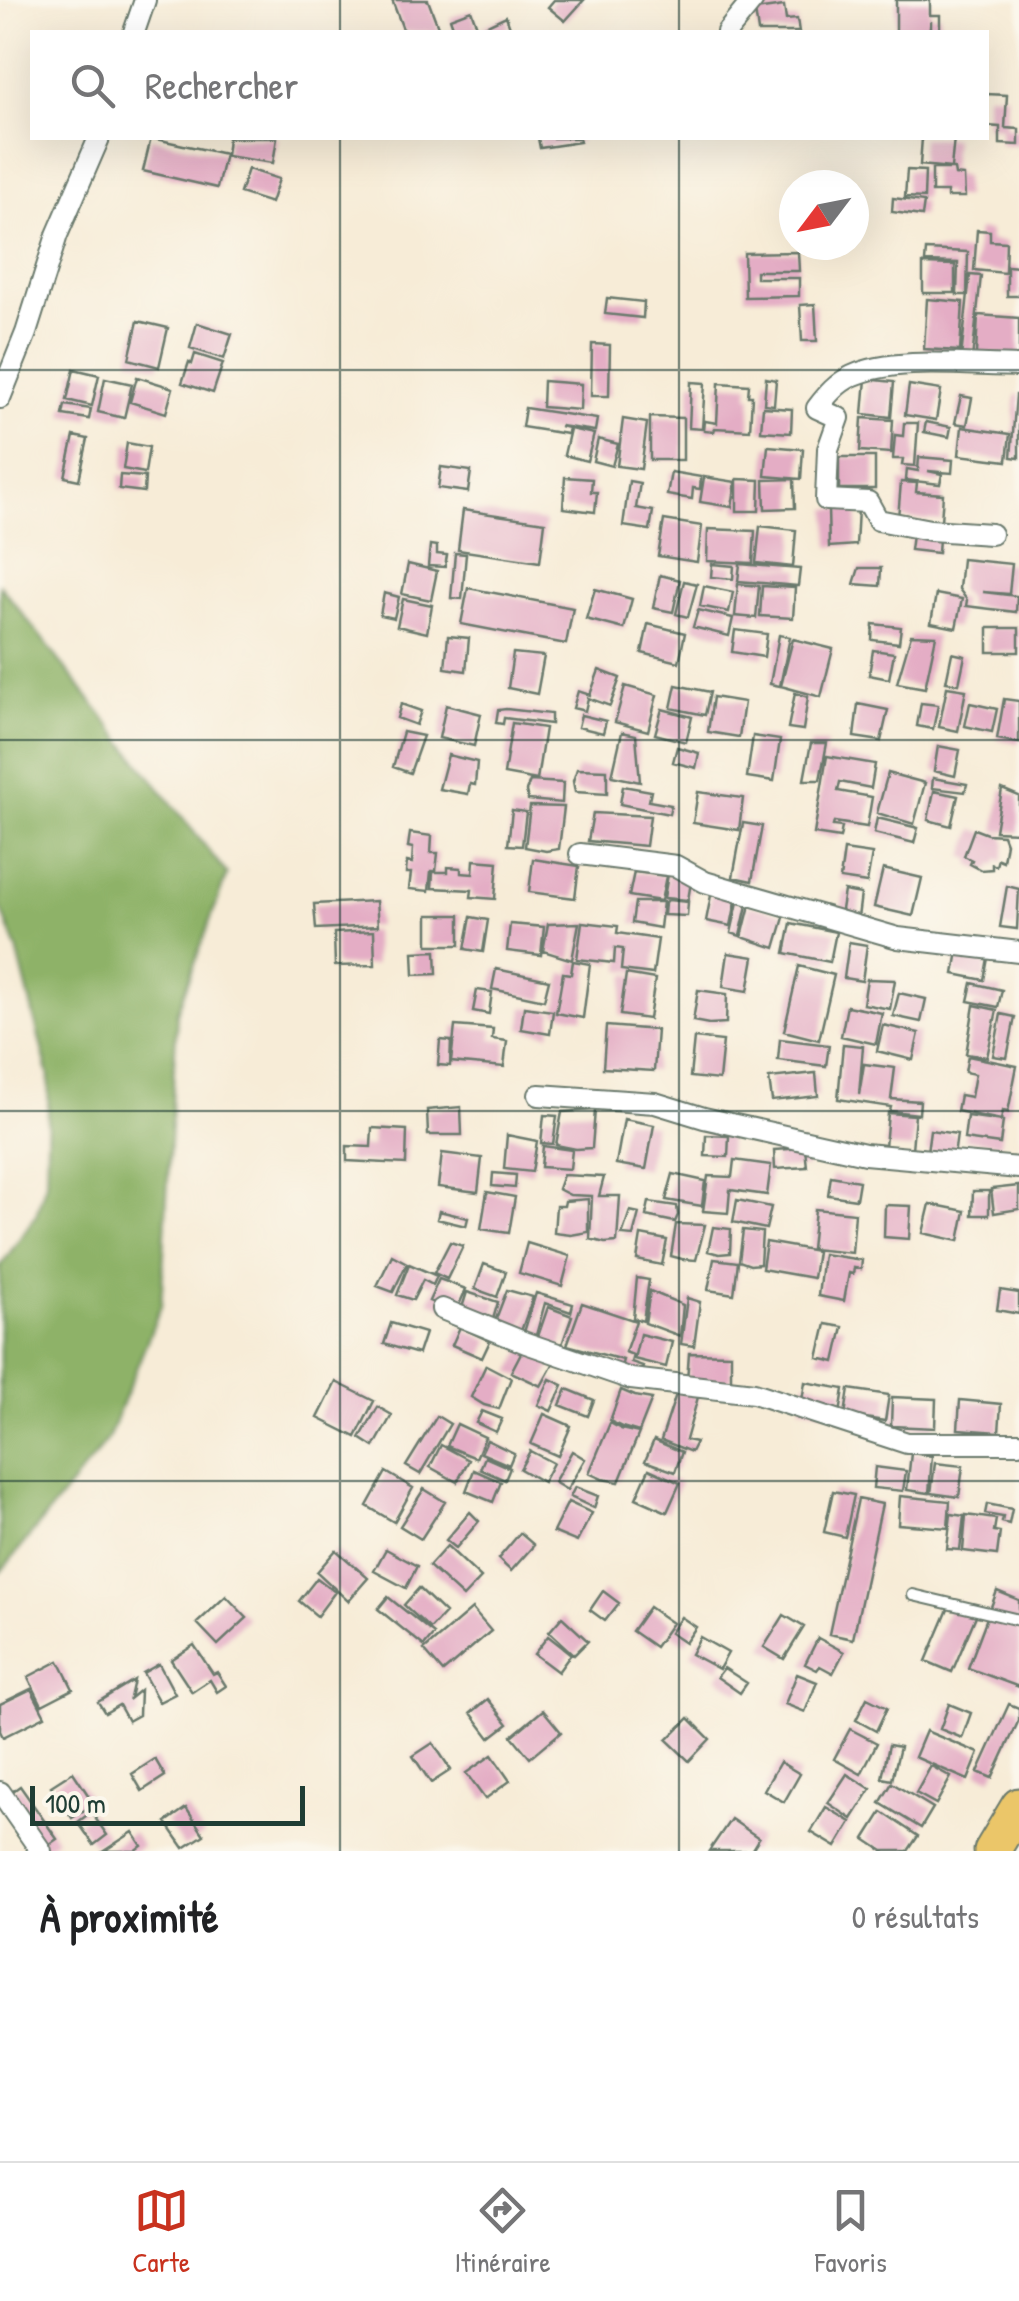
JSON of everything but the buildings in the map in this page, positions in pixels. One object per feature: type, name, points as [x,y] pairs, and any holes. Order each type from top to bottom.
[{"type":"highway","points":[[992,1851],[1019,1806]]},
{"type":"street","points":[[135,30],[145,0]]},
{"type":"street","points":[[729,30],[753,0]]},
{"type":"street","points":[[0,398],[26,333],[57,235],[98,140]]},
{"type":"street","points":[[992,534],[930,530],[878,520],[868,502],[826,500],[828,449],[838,418],[817,408],[848,378],[870,369],[1019,366]]},
{"type":"street","points":[[580,854],[676,866],[705,882],[898,938],[1019,952]]},
{"type":"street","points":[[539,1095],[655,1103],[704,1118],[865,1154],[1019,1168]]},
{"type":"street","points":[[442,1309],[632,1379],[754,1393],[907,1443],[1019,1443]]},
{"type":"street","points":[[0,1792],[41,1851]]},
{"type":"lane","points":[[912,1595],[1019,1620]]},
{"type":"green space","points":[[0,585],[227,874],[177,1012],[161,1306],[108,1439],[0,1573],[0,1267],[36,1215],[46,1182],[49,1077],[17,949],[0,905]]}]
